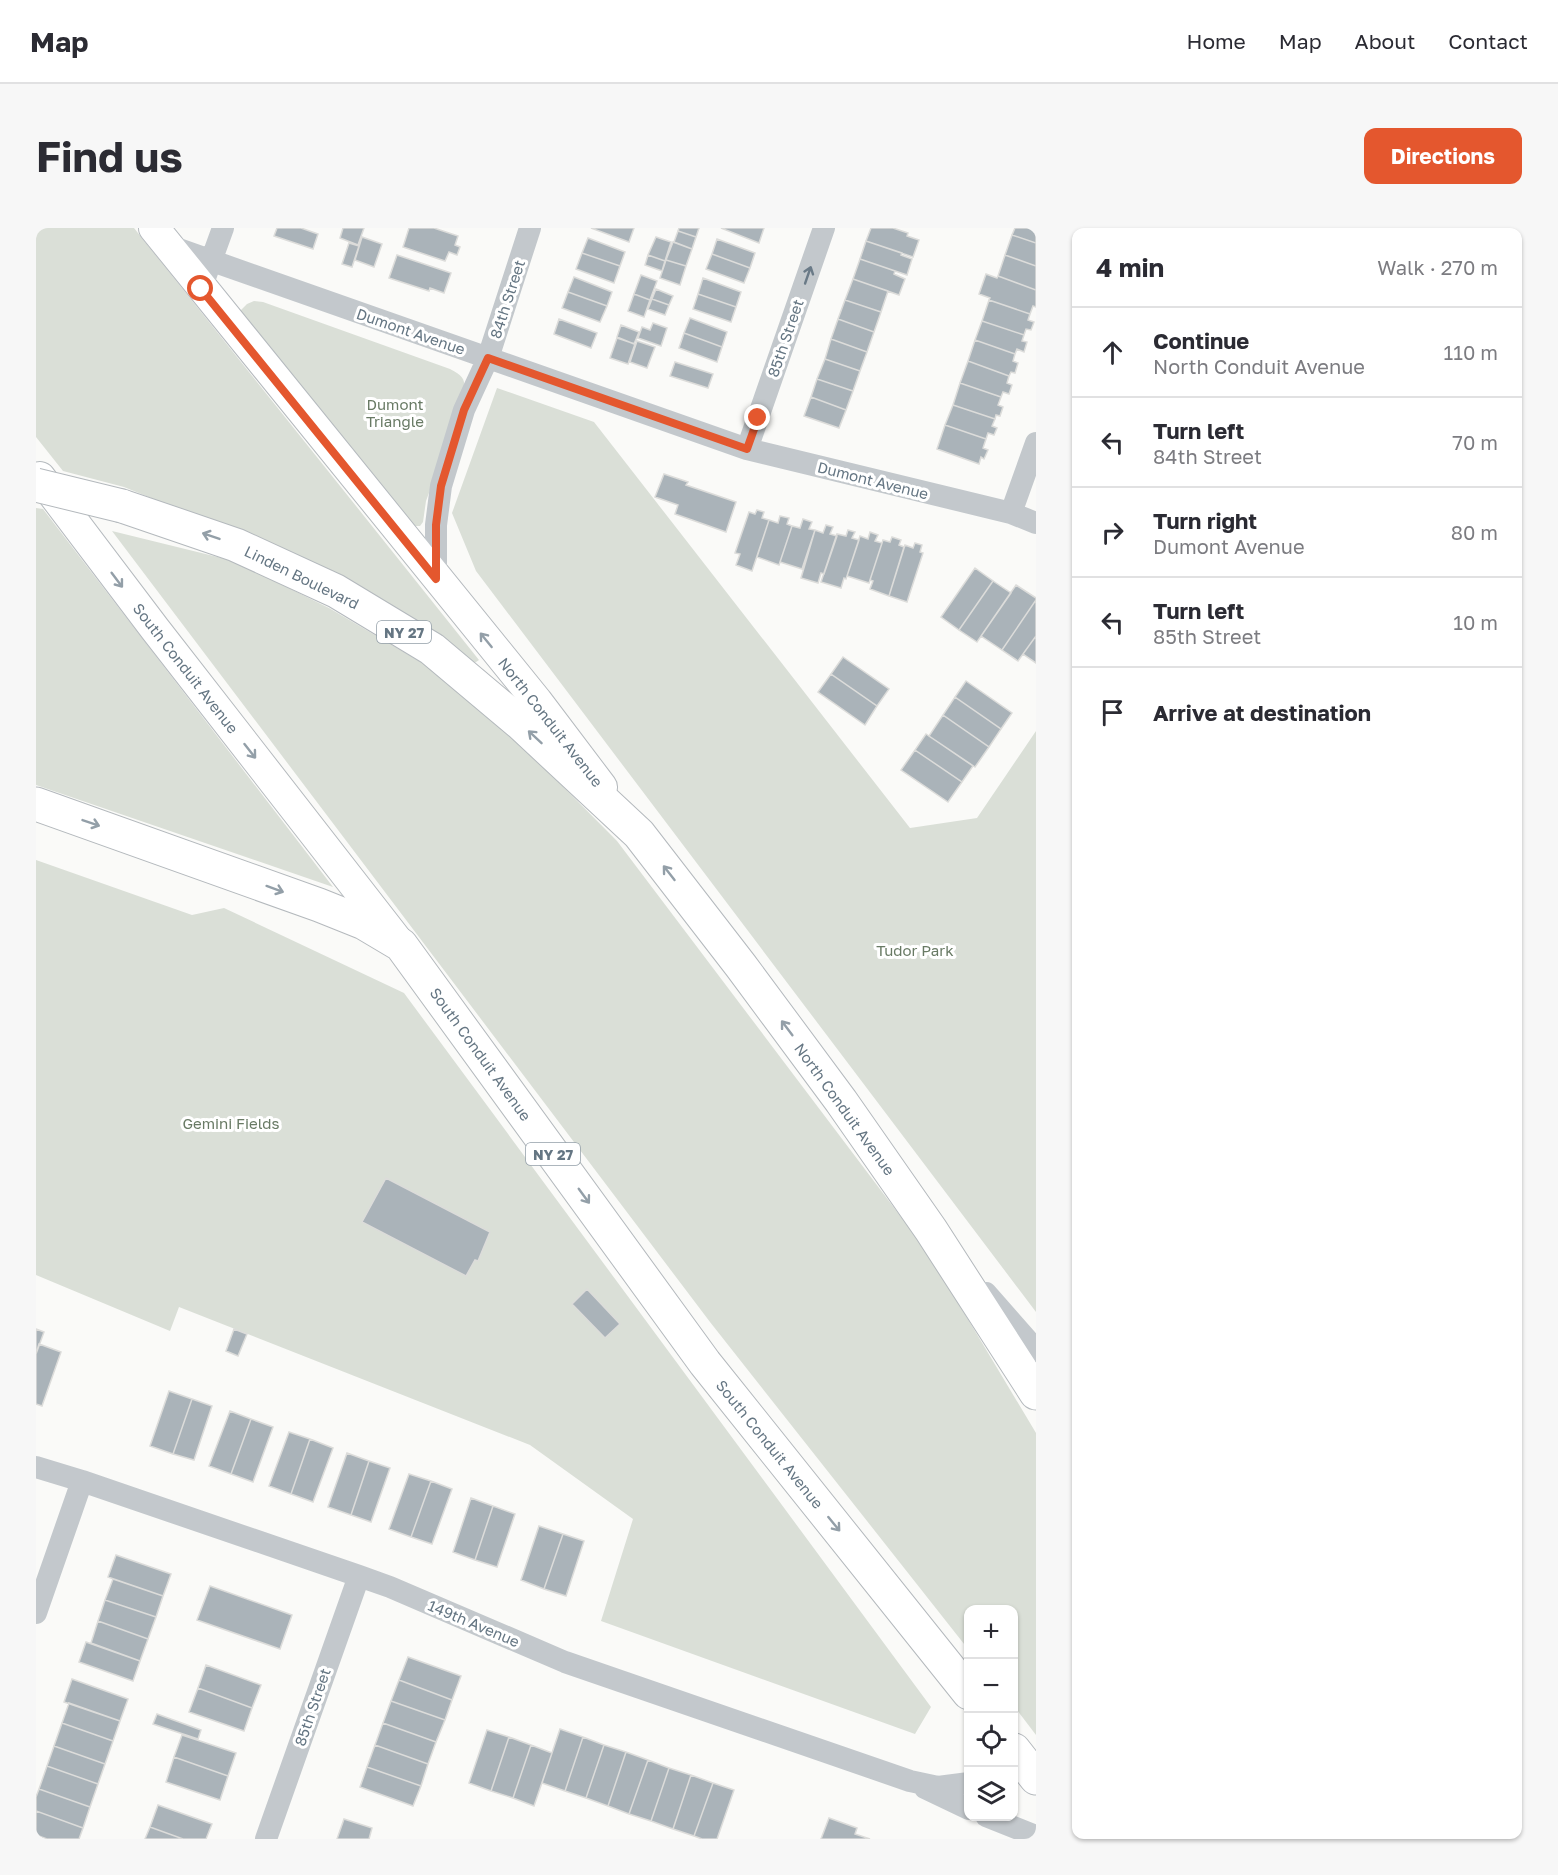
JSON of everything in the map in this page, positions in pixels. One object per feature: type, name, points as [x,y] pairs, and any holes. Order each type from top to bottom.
[{"type":"highway","name":"Linden Boulevard","points":[[36,485],[122,506],[236,545],[336,591],[432,649],[520,723],[639,834]]},
{"type":"highway","name":"NY 27","points":[[36,804],[319,905],[364,923],[401,945]]},
{"type":"highway","name":"North Conduit Avenue","points":[[639,834],[791,1032],[931,1230],[1036,1393]]},
{"type":"highway","name":"South Conduit Avenue","points":[[401,945],[705,1363],[964,1687]]},
{"type":"highway","points":[[1018,1756],[1030,1776]]},
{"type":"main road","name":"North Conduit Avenue","points":[[160,236],[537,701],[639,834]]},
{"type":"main road","name":"South Conduit Avenue","points":[[36,472],[148,621],[401,945]]},
{"type":"street","points":[[201,289],[223,228]]},
{"type":"street","name":"84th Street","points":[[436,579],[436,525],[441,486],[464,410],[488,358],[530,228]]},
{"type":"street","name":"85th Street","points":[[747,449],[824,228]]},
{"type":"street","name":"Dumont Avenue","points":[[160,236],[212,260],[747,449],[1011,513],[1036,523]]},
{"type":"street","points":[[1011,513],[1036,443]]},
{"type":"street","name":"North Conduit Avenue","points":[[931,1230],[1036,1350]]},
{"type":"street","name":"149th Avenue","points":[[36,1467],[359,1575],[565,1662],[910,1781],[964,1807]]},
{"type":"street","points":[[36,1613],[82,1481]]},
{"type":"street","name":"85th Street","points":[[266,1839],[359,1575]]},
{"type":"street","name":"149th Avenue","points":[[910,1781],[938,1787],[964,1784]]},
{"type":"street","points":[[998,1821],[1036,1836]]},
{"type":"green space","points":[[36,228],[134,228],[479,660],[470,666],[240,534],[124,487],[63,471],[36,437]]},
{"type":"green space","name":"Dumont Triangle","points":[[254,301],[263,302],[450,369],[462,377],[464,397],[426,501],[423,522],[420,526],[415,526],[241,319],[241,310]]},
{"type":"green space","name":"Tudor Park","points":[[497,388],[594,422],[910,828],[977,818],[1036,731],[1036,1312],[476,571],[452,513]]},
{"type":"green space","points":[[36,508],[43,509],[333,887],[36,785]]},
{"type":"green space","points":[[112,531],[234,561],[329,608],[424,664],[505,728],[617,841],[929,1254],[1036,1433],[1036,1735],[1018,1711],[1018,1605],[964,1605],[964,1644],[710,1322]]},
{"type":"green space","name":"Gemini Fields","points":[[36,860],[192,915],[224,908],[404,993],[931,1707],[915,1734],[601,1621],[633,1519],[530,1445],[179,1307],[170,1331],[36,1275]]},
{"type":"building","points":[[277,228],[301,228],[318,234],[313,249],[274,236]]},
{"type":"building","points":[[343,228],[364,228],[358,245],[340,238]]},
{"type":"building","points":[[409,228],[434,228],[458,236],[455,245],[460,247],[457,255],[449,252],[445,261],[403,247]]},
{"type":"building","points":[[591,228],[634,228],[629,242]]},
{"type":"building","points":[[679,228],[699,228],[696,237],[678,231]]},
{"type":"building","points":[[721,228],[764,228],[759,243]]},
{"type":"building","points":[[871,228],[893,228],[919,240],[913,257],[866,241]]},
{"type":"building","points":[[1015,228],[1036,228],[1036,243],[1012,235]]},
{"type":"building","points":[[678,231],[696,237],[692,249],[674,242]]},
{"type":"building","points":[[1012,235],[1036,243],[1036,266],[1005,255]]},
{"type":"building","points":[[362,237],[382,244],[374,267],[355,260]]},
{"type":"building","points":[[656,237],[671,242],[665,261],[648,255]]},
{"type":"building","points":[[588,238],[625,252],[620,266],[582,253]]},
{"type":"building","points":[[717,239],[755,253],[750,268],[712,254]]},
{"type":"building","points":[[866,241],[902,253],[901,255],[912,259],[907,275],[860,259]]},
{"type":"building","points":[[673,242],[692,249],[686,266],[666,260]]},
{"type":"building","points":[[349,243],[359,246],[352,267],[342,264]]},
{"type":"building","points":[[582,253],[620,266],[614,283],[576,269]]},
{"type":"building","points":[[712,254],[750,268],[744,283],[706,269]]},
{"type":"building","points":[[397,255],[451,273],[444,293],[430,288],[429,291],[389,278]]},
{"type":"building","points":[[648,255],[665,261],[662,271],[645,265]]},
{"type":"building","points":[[1005,255],[1036,266],[1036,290],[998,276]]},
{"type":"building","points":[[860,259],[895,271],[894,274],[905,279],[899,295],[853,279]]},
{"type":"building","points":[[666,260],[686,266],[680,285],[660,278]]},
{"type":"building","points":[[986,274],[1036,290],[1036,307],[1033,306],[1030,314],[989,300],[990,298],[979,294]]},
{"type":"building","points":[[641,275],[657,281],[650,300],[634,294]]},
{"type":"building","points":[[574,277],[612,292],[607,306],[568,292]]},
{"type":"building","points":[[703,278],[741,292],[736,307],[698,294]]},
{"type":"building","points":[[853,279],[888,291],[881,312],[845,300]]},
{"type":"building","points":[[656,289],[673,296],[669,305],[652,299]]},
{"type":"building","points":[[568,292],[607,306],[600,322],[562,308]]},
{"type":"building","points":[[634,294],[650,300],[644,317],[628,311]]},
{"type":"building","points":[[698,294],[736,307],[731,322],[693,309]]},
{"type":"building","points":[[652,299],[669,305],[665,315],[648,309]]},
{"type":"building","points":[[845,300],[881,312],[874,332],[838,319]]},
{"type":"building","points":[[989,300],[1030,314],[1028,320],[1034,322],[1031,330],[1026,329],[1024,335],[982,321]]},
{"type":"building","points":[[690,318],[727,332],[722,347],[684,333]]},
{"type":"building","points":[[559,319],[597,333],[591,348],[554,334]]},
{"type":"building","points":[[838,319],[874,332],[867,352],[831,339]]},
{"type":"building","points":[[982,321],[1024,335],[1022,341],[1027,342],[1024,352],[1017,349],[1015,354],[975,340]]},
{"type":"building","points":[[653,323],[667,328],[661,346],[638,338],[642,327],[650,330]]},
{"type":"building","points":[[621,325],[639,332],[634,344],[617,337]]},
{"type":"building","points":[[684,333],[722,347],[717,362],[679,348]]},
{"type":"building","points":[[617,338],[635,344],[628,364],[610,358]]},
{"type":"building","points":[[831,339],[867,352],[860,371],[825,359]]},
{"type":"building","points":[[975,340],[1015,354],[1013,361],[1018,363],[1015,373],[1011,372],[1009,376],[968,361]]},
{"type":"building","points":[[637,341],[655,347],[647,368],[630,362]]},
{"type":"building","points":[[825,359],[860,371],[853,391],[817,379]]},
{"type":"building","points":[[968,361],[1009,376],[1007,383],[1012,385],[1009,394],[1003,392],[1001,397],[960,383]]},
{"type":"building","points":[[675,362],[713,374],[708,388],[670,376]]},
{"type":"building","points":[[817,379],[853,391],[846,410],[811,397]]},
{"type":"building","points":[[960,383],[1001,397],[998,405],[1003,407],[1000,416],[996,415],[995,419],[953,405]]},
{"type":"building","points":[[811,397],[846,410],[839,428],[804,416]]},
{"type":"building","points":[[953,405],[995,419],[992,426],[997,428],[994,435],[988,433],[986,439],[945,425]]},
{"type":"building","points":[[945,425],[986,439],[983,448],[988,450],[984,459],[981,457],[979,464],[937,449]]},
{"type":"building","points":[[664,474],[688,482],[686,485],[736,502],[726,532],[675,514],[678,505],[655,497]]},
{"type":"building","points":[[757,510],[764,512],[762,518],[769,520],[752,571],[736,565],[740,554],[735,553],[749,512],[755,514]]},
{"type":"building","points":[[780,516],[789,518],[787,524],[792,526],[779,565],[757,557],[769,520],[778,523]]},
{"type":"building","points":[[803,519],[812,522],[809,529],[815,530],[802,569],[780,562],[792,526],[800,528]]},
{"type":"building","points":[[826,525],[833,527],[830,534],[837,536],[824,574],[821,573],[818,583],[801,578],[815,530],[823,533]]},
{"type":"building","points":[[848,530],[855,532],[852,538],[859,540],[846,579],[844,578],[841,588],[821,582],[837,534],[846,536]]},
{"type":"building","points":[[870,532],[878,535],[875,541],[882,543],[869,583],[847,576],[860,536],[868,539]]},
{"type":"building","points":[[892,537],[901,540],[899,545],[904,547],[889,596],[870,589],[873,581],[870,580],[883,540],[890,542]]},
{"type":"building","points":[[915,543],[922,545],[920,552],[923,553],[907,602],[889,596],[905,545],[913,548]]},
{"type":"building","points":[[975,568],[993,581],[959,630],[941,617]]},
{"type":"building","points":[[993,581],[1011,593],[977,642],[959,630]]},
{"type":"building","points":[[1016,585],[1036,600],[1002,650],[981,636]]},
{"type":"building","points":[[1036,600],[1036,636],[1018,661],[1002,650]]},
{"type":"building","points":[[1036,636],[1036,663],[1023,654]]},
{"type":"building","points":[[843,657],[889,689],[877,706],[831,674]]},
{"type":"building","points":[[831,674],[877,706],[865,725],[818,692]]},
{"type":"building","points":[[966,681],[1012,713],[1001,729],[955,697]]},
{"type":"building","points":[[955,697],[1001,729],[989,747],[943,715]]},
{"type":"building","points":[[943,715],[989,747],[975,767],[929,736]]},
{"type":"building","points":[[926,734],[973,766],[962,782],[915,750]]},
{"type":"building","points":[[915,750],[962,782],[948,802],[901,770]]},
{"type":"building","points":[[386,1178],[490,1232],[478,1261],[475,1260],[466,1276],[362,1222]]},
{"type":"building","points":[[587,1289],[620,1324],[605,1338],[572,1304]]},
{"type":"building","points":[[36,1329],[44,1332],[36,1354]]},
{"type":"building","points":[[234,1329],[247,1334],[238,1356],[226,1351]]},
{"type":"building","points":[[39,1344],[61,1352],[42,1406],[36,1404],[36,1354]]},
{"type":"building","points":[[169,1391],[192,1399],[173,1454],[150,1446]]},
{"type":"building","points":[[192,1399],[212,1406],[194,1460],[173,1454]]},
{"type":"building","points":[[230,1411],[251,1419],[231,1474],[209,1466]]},
{"type":"building","points":[[251,1419],[273,1427],[253,1482],[231,1474]]},
{"type":"building","points":[[289,1432],[310,1439],[291,1494],[269,1486]]},
{"type":"building","points":[[310,1439],[333,1448],[313,1502],[291,1494]]},
{"type":"building","points":[[347,1453],[369,1461],[351,1515],[328,1507]]},
{"type":"building","points":[[369,1461],[390,1468],[371,1522],[351,1515]]},
{"type":"building","points":[[409,1474],[431,1481],[411,1537],[389,1529]]},
{"type":"building","points":[[431,1481],[452,1489],[432,1544],[411,1537]]},
{"type":"building","points":[[471,1498],[493,1506],[475,1560],[453,1552]]},
{"type":"building","points":[[493,1506],[515,1514],[497,1567],[475,1560]]},
{"type":"building","points":[[539,1526],[563,1534],[544,1589],[521,1580]]},
{"type":"building","points":[[563,1534],[584,1541],[566,1596],[544,1589]]},
{"type":"building","points":[[116,1555],[171,1574],[163,1596],[108,1577]]},
{"type":"building","points":[[113,1579],[163,1596],[156,1617],[105,1600]]},
{"type":"building","points":[[210,1586],[292,1615],[280,1649],[197,1620]]},
{"type":"building","points":[[105,1600],[156,1617],[148,1639],[98,1621]]},
{"type":"building","points":[[98,1621],[148,1639],[140,1661],[91,1643]]},
{"type":"building","points":[[86,1642],[140,1661],[133,1681],[79,1662]]},
{"type":"building","points":[[408,1657],[461,1676],[452,1700],[399,1680]]},
{"type":"building","points":[[206,1665],[261,1685],[252,1708],[198,1688]]},
{"type":"building","points":[[72,1679],[128,1699],[120,1721],[64,1702]]},
{"type":"building","points":[[399,1680],[452,1700],[445,1720],[391,1701]]},
{"type":"building","points":[[198,1688],[252,1708],[244,1731],[189,1712]]},
{"type":"building","points":[[391,1701],[445,1720],[436,1742],[383,1723]]},
{"type":"building","points":[[69,1703],[120,1721],[113,1741],[62,1723]]},
{"type":"building","points":[[157,1714],[201,1730],[198,1739],[153,1724]]},
{"type":"building","points":[[62,1723],[113,1741],[105,1764],[54,1746]]},
{"type":"building","points":[[383,1723],[436,1742],[428,1764],[375,1745]]},
{"type":"building","points":[[560,1729],[583,1737],[565,1791],[542,1783]]},
{"type":"building","points":[[487,1730],[509,1737],[491,1791],[469,1783]]},
{"type":"building","points":[[182,1735],[236,1753],[228,1776],[174,1757]]},
{"type":"building","points":[[509,1737],[531,1745],[513,1798],[491,1791]]},
{"type":"building","points":[[583,1737],[604,1745],[586,1798],[565,1791]]},
{"type":"building","points":[[375,1745],[428,1764],[421,1786],[367,1767]]},
{"type":"building","points":[[531,1745],[552,1753],[534,1806],[513,1798]]},
{"type":"building","points":[[604,1745],[626,1752],[608,1806],[586,1798]]},
{"type":"building","points":[[54,1746],[105,1764],[98,1784],[47,1766]]},
{"type":"building","points":[[626,1752],[648,1760],[629,1814],[608,1806]]},
{"type":"building","points":[[174,1757],[228,1776],[220,1800],[166,1782]]},
{"type":"building","points":[[648,1760],[669,1768],[651,1821],[629,1814]]},
{"type":"building","points":[[47,1766],[98,1784],[90,1807],[39,1789]]},
{"type":"building","points":[[367,1767],[421,1786],[413,1806],[360,1787]]},
{"type":"building","points":[[669,1768],[691,1775],[673,1829],[651,1821]]},
{"type":"building","points":[[691,1775],[713,1783],[694,1836],[673,1829]]},
{"type":"building","points":[[713,1783],[734,1790],[717,1839],[702,1839],[694,1836]]},
{"type":"building","points":[[39,1789],[90,1807],[83,1828],[36,1811],[36,1797]]},
{"type":"building","points":[[158,1805],[212,1824],[206,1839],[183,1839],[150,1827]]},
{"type":"building","points":[[36,1811],[83,1828],[79,1839],[47,1839],[36,1835]]},
{"type":"building","points":[[829,1818],[857,1828],[855,1834],[870,1839],[821,1839]]},
{"type":"building","points":[[344,1819],[372,1828],[369,1839],[337,1839]]},
{"type":"building","points":[[150,1827],[183,1839],[145,1839]]},
{"type":"route","points":[[201,289],[436,579],[436,525],[441,486],[464,410],[488,358],[747,449],[758,418]]}]
